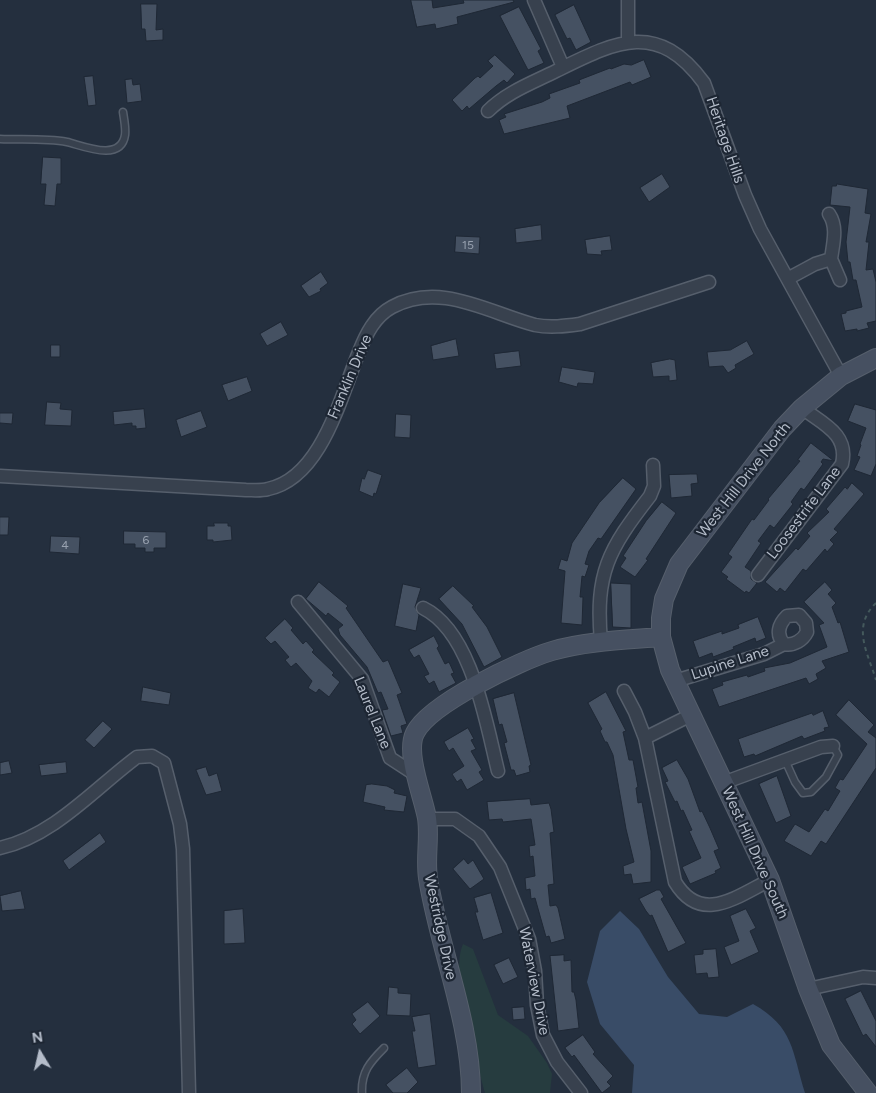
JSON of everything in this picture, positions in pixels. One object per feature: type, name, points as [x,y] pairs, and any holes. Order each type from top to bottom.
[{"type":"street","points":[[534,0],[563,68]]},
{"type":"street","points":[[628,0],[628,42]]},
{"type":"street","name":"Heritage Hills","points":[[488,111],[502,97],[598,51],[628,42],[641,41],[659,46],[680,56],[693,68],[704,83],[744,194],[760,229],[789,278],[841,376]]},
{"type":"street","points":[[829,214],[833,222],[834,234],[831,259],[840,280]]},
{"type":"street","points":[[789,278],[815,264],[831,259]]},
{"type":"street","name":"Franklin Drive","points":[[0,476],[246,490],[269,489],[284,483],[313,458],[330,425],[364,339],[377,319],[392,307],[414,299],[434,298],[464,301],[536,325],[559,327],[580,324],[709,282]]},
{"type":"street","name":"West Hill Drive North","points":[[661,636],[664,599],[679,564],[782,429],[802,408],[841,376],[876,358]]},
{"type":"street","name":"Loosestrife Lane","points":[[758,575],[842,464],[844,453],[841,440],[802,408]]},
{"type":"street","points":[[601,642],[598,614],[601,582],[612,551],[650,496],[654,486],[653,465]]},
{"type":"street","name":"Laurel Lane","points":[[298,602],[362,679],[390,758],[413,773]]},
{"type":"street","points":[[423,608],[433,613],[444,624],[473,672],[498,771]]},
{"type":"street","name":"Westridge Drive","points":[[471,1093],[458,1010],[428,877],[427,819],[418,779],[413,773],[414,735],[426,719],[458,695],[553,651],[601,642],[661,636]]},
{"type":"street","name":"West Hill Drive South","points":[[661,636],[666,661],[770,880],[808,989],[831,1045],[868,1093]]},
{"type":"street","name":"Lupine Lane","points":[[675,681],[764,654],[784,644]]},
{"type":"street","points":[[624,692],[635,712],[645,738],[670,866],[674,882],[681,892],[690,900],[701,905],[712,906],[722,904],[770,880]]},
{"type":"street","points":[[645,738],[691,715]]},
{"type":"street","points":[[723,783],[825,746],[833,746]]},
{"type":"street","points":[[0,848],[31,837],[62,817],[137,757],[152,756],[164,763],[180,824],[185,907],[188,1093]]},
{"type":"street","name":"Waterview Drive","points":[[427,819],[455,819],[479,836],[500,866],[529,939],[537,1005],[543,1035],[557,1062],[581,1093]]},
{"type":"street","points":[[808,989],[863,977],[876,978]]},
{"type":"lane","points":[[0,139],[66,142],[90,150],[111,150],[121,144],[125,137],[123,112]]},
{"type":"lane","points":[[786,760],[795,782],[803,793],[811,792],[826,777],[838,755],[833,746]]},
{"type":"lane","points":[[362,1093],[361,1083],[366,1066],[384,1048]]},
{"type":"path","points":[[876,603],[870,608],[862,630],[864,647],[876,680]]},
{"type":"green space","points":[[463,944],[473,949],[498,1015],[528,1036],[547,1063],[552,1074],[550,1093],[485,1093],[461,996],[459,976]]},
{"type":"water","points":[[620,911],[639,929],[668,977],[699,1014],[727,1017],[753,1004],[777,1022],[790,1041],[805,1093],[632,1093],[634,1065],[600,1024],[587,982],[600,931]]},
{"type":"building","points":[[411,0],[432,0],[433,8],[464,3],[463,0],[513,0],[514,2],[457,17],[458,24],[436,29],[435,24],[417,27]]},
{"type":"building","points":[[141,4],[157,4],[156,30],[163,29],[163,40],[146,41],[145,29],[142,29]]},
{"type":"building","points":[[574,5],[591,42],[576,50],[570,38],[567,39],[555,15]]},
{"type":"building","points":[[519,7],[541,49],[538,51],[544,63],[528,70],[500,16]]},
{"type":"building","points":[[495,55],[515,74],[507,83],[504,80],[469,109],[467,106],[462,111],[452,100],[475,78],[478,76],[480,78],[493,66],[488,61]]},
{"type":"building","points":[[644,60],[651,77],[632,85],[630,82],[567,106],[570,118],[504,134],[499,120],[506,117],[504,114],[542,102],[550,98],[549,94],[580,83],[579,80],[610,68],[624,64],[631,65]]},
{"type":"building","points":[[93,76],[96,105],[88,106],[84,77]]},
{"type":"building","points":[[132,79],[133,85],[140,84],[142,101],[127,103],[125,80]]},
{"type":"building","points":[[43,157],[61,158],[61,184],[57,184],[55,206],[44,205],[46,184],[41,184]]},
{"type":"building","points":[[662,174],[670,187],[649,202],[640,188]]},
{"type":"building","points":[[837,184],[868,189],[865,213],[871,214],[866,242],[869,242],[866,270],[873,269],[876,282],[876,321],[867,323],[869,328],[857,331],[857,329],[845,331],[841,314],[862,307],[856,280],[853,280],[850,262],[848,262],[846,242],[850,207],[830,205],[832,186]]},
{"type":"building","points":[[541,225],[542,240],[516,243],[515,229]]},
{"type":"building","points":[[456,236],[480,237],[479,254],[455,252]]},
{"type":"building","points":[[610,236],[612,250],[601,251],[602,255],[587,254],[585,240]]},
{"type":"building","points":[[321,272],[328,283],[320,289],[321,291],[309,297],[301,286]]},
{"type":"building","points":[[281,322],[288,335],[267,346],[260,334]]},
{"type":"building","points":[[456,339],[459,356],[433,360],[431,346]]},
{"type":"building","points":[[747,341],[754,354],[735,365],[736,368],[728,373],[723,366],[709,367],[707,352],[730,350]]},
{"type":"building","points":[[51,345],[60,345],[60,357],[51,357]]},
{"type":"building","points":[[519,351],[521,366],[496,369],[494,354]]},
{"type":"building","points":[[670,359],[675,360],[677,380],[669,381],[669,376],[653,377],[651,363]]},
{"type":"building","points":[[562,367],[595,372],[593,384],[578,383],[577,387],[559,382]]},
{"type":"building","points":[[247,377],[252,391],[228,401],[222,385]]},
{"type":"building","points":[[47,402],[61,403],[60,409],[72,410],[71,426],[45,425]]},
{"type":"building","points":[[855,404],[876,410],[876,464],[871,476],[854,470],[860,457],[857,456],[866,428],[848,421]]},
{"type":"building","points":[[144,409],[146,428],[136,429],[136,426],[132,426],[132,423],[114,425],[113,412]]},
{"type":"building","points":[[201,411],[207,427],[181,437],[176,420]]},
{"type":"building","points":[[0,413],[13,413],[12,424],[0,423]]},
{"type":"building","points":[[396,414],[411,415],[410,438],[395,437]]},
{"type":"building","points":[[811,443],[834,461],[823,459],[821,462],[823,464],[804,490],[801,488],[791,502],[793,504],[774,528],[770,525],[758,541],[761,543],[745,567],[751,571],[751,579],[757,583],[749,593],[746,591],[745,593],[726,579],[728,577],[721,572],[732,557],[728,554],[752,519],[754,520],[768,499],[800,461],[798,460]]},
{"type":"building","points":[[368,470],[382,475],[376,494],[374,493],[373,497],[359,491],[362,478],[364,479]]},
{"type":"building","points":[[697,474],[698,483],[691,484],[692,496],[671,498],[669,475]]},
{"type":"building","points":[[623,478],[636,489],[601,539],[598,538],[589,551],[585,564],[589,565],[585,577],[582,576],[580,597],[583,597],[582,625],[561,623],[565,571],[558,569],[561,559],[567,561],[572,543],[599,503]]},
{"type":"building","points":[[852,483],[864,494],[834,529],[838,532],[830,540],[834,544],[827,552],[825,549],[806,571],[803,569],[785,592],[780,588],[777,592],[765,582],[796,548],[798,550],[810,536],[807,533],[829,512],[826,509],[845,487],[847,489]]},
{"type":"building","points":[[662,502],[676,513],[646,559],[648,560],[635,577],[620,567],[626,558],[623,556],[646,521]]},
{"type":"building","points":[[0,517],[9,517],[8,535],[0,535]]},
{"type":"building","points":[[214,523],[228,523],[228,526],[231,526],[232,540],[213,542],[213,540],[207,540],[207,526],[214,526]]},
{"type":"building","points":[[124,531],[166,532],[166,548],[154,548],[154,552],[145,552],[145,548],[135,548],[135,544],[124,544]]},
{"type":"building","points":[[51,536],[80,537],[79,554],[50,552]]},
{"type":"building","points":[[319,582],[348,606],[346,608],[383,662],[388,660],[402,693],[397,695],[407,724],[401,726],[403,733],[391,736],[382,710],[388,709],[381,692],[378,693],[367,667],[340,635],[338,629],[343,625],[328,613],[326,616],[306,599]]},
{"type":"building","points":[[825,582],[832,590],[828,594],[836,603],[832,607],[838,623],[840,622],[849,652],[822,661],[826,668],[816,674],[818,679],[809,684],[806,678],[719,707],[712,689],[723,685],[722,682],[747,675],[748,677],[765,671],[764,668],[790,663],[827,647],[819,625],[824,623],[804,602]]},
{"type":"building","points":[[611,583],[631,584],[631,628],[613,627]]},
{"type":"building","points":[[403,584],[421,588],[415,607],[419,615],[416,631],[395,626]]},
{"type":"building","points":[[453,586],[474,606],[472,607],[487,627],[502,657],[484,667],[462,624],[439,599]]},
{"type":"building","points":[[758,617],[766,638],[756,642],[755,638],[713,657],[712,653],[699,658],[693,641],[722,631],[722,634],[739,628],[738,625]]},
{"type":"building","points":[[285,619],[293,628],[291,630],[303,644],[306,641],[314,650],[312,652],[334,673],[332,675],[340,682],[329,697],[319,689],[316,693],[308,688],[312,681],[296,663],[291,667],[285,660],[289,657],[275,641],[271,644],[265,638]]},
{"type":"building","points":[[434,636],[439,646],[437,648],[445,664],[449,662],[454,673],[451,674],[456,683],[439,692],[434,681],[429,684],[424,676],[429,674],[419,655],[414,658],[409,650]]},
{"type":"building","points":[[143,687],[171,693],[169,705],[141,701]]},
{"type":"building","points":[[606,692],[626,731],[623,732],[629,760],[633,760],[638,787],[636,788],[638,803],[642,802],[651,851],[651,882],[633,884],[631,874],[624,875],[623,866],[634,862],[613,755],[607,742],[605,742],[600,731],[602,729],[588,703]]},
{"type":"building","points":[[514,693],[531,765],[529,766],[530,772],[516,776],[514,770],[511,770],[504,743],[507,742],[502,724],[499,725],[493,699]]},
{"type":"building","points":[[849,700],[874,725],[868,732],[876,738],[876,768],[826,844],[821,841],[811,856],[784,841],[795,824],[809,832],[825,809],[828,811],[840,791],[835,788],[840,779],[843,780],[867,744],[836,715]]},
{"type":"building","points":[[823,711],[829,727],[824,728],[825,731],[804,739],[802,736],[755,756],[754,754],[744,757],[738,739],[812,713],[813,715]]},
{"type":"building","points":[[103,721],[112,729],[94,748],[85,740]]},
{"type":"building","points":[[468,728],[474,739],[471,740],[476,749],[471,751],[482,770],[479,772],[484,780],[467,790],[461,779],[457,782],[452,774],[464,766],[453,748],[449,751],[444,742]]},
{"type":"building","points":[[677,760],[688,779],[700,812],[702,811],[719,849],[714,851],[721,868],[715,871],[716,873],[690,884],[682,867],[701,858],[689,831],[692,830],[683,810],[681,811],[677,801],[675,802],[665,782],[668,781],[662,768]]},
{"type":"building","points":[[9,761],[12,773],[0,775],[0,763]]},
{"type":"building","points":[[66,762],[67,773],[41,776],[39,765]]},
{"type":"building","points":[[206,767],[209,776],[217,773],[222,791],[206,795],[196,770]]},
{"type":"building","points":[[777,776],[791,816],[776,823],[759,784]]},
{"type":"building","points":[[366,785],[387,786],[395,790],[394,793],[407,796],[404,812],[384,810],[385,807],[363,802]]},
{"type":"building","points":[[530,799],[531,805],[549,803],[551,809],[554,832],[550,833],[554,884],[548,885],[550,906],[556,905],[558,908],[565,939],[551,943],[549,936],[546,937],[535,898],[531,899],[530,889],[526,890],[525,878],[535,876],[533,856],[530,857],[529,846],[535,845],[531,819],[503,822],[502,819],[489,820],[487,802]]},
{"type":"building","points":[[100,833],[106,842],[69,870],[63,861]]},
{"type":"building","points":[[464,859],[468,864],[473,860],[484,879],[470,889],[453,869]]},
{"type":"building","points":[[660,890],[664,897],[661,899],[686,943],[668,952],[652,915],[650,916],[639,899]]},
{"type":"building","points":[[21,891],[25,909],[2,911],[0,896]]},
{"type":"building","points":[[491,893],[503,933],[483,940],[475,912],[478,912],[474,898]]},
{"type":"building","points":[[243,909],[245,943],[224,944],[224,911]]},
{"type":"building","points":[[746,909],[756,928],[750,931],[759,952],[731,965],[724,947],[739,941],[730,916]]},
{"type":"building","points":[[716,949],[719,977],[708,978],[707,973],[696,974],[694,955],[703,954],[703,950]]},
{"type":"building","points":[[564,955],[564,961],[571,960],[572,992],[574,992],[576,1000],[579,1028],[558,1031],[550,956]]},
{"type":"building","points":[[509,958],[518,977],[503,984],[494,965]]},
{"type":"building","points":[[389,987],[398,988],[398,993],[411,994],[410,1016],[387,1015]]},
{"type":"building","points":[[861,991],[876,1021],[876,1047],[866,1034],[863,1036],[845,999]]},
{"type":"building","points":[[368,1002],[380,1016],[360,1034],[352,1024],[356,1020],[352,1014]]},
{"type":"building","points":[[524,1007],[525,1019],[513,1020],[512,1008]]},
{"type":"building","points":[[430,1014],[436,1065],[418,1068],[412,1031],[415,1031],[412,1017]]},
{"type":"building","points":[[583,1035],[595,1052],[593,1054],[613,1076],[607,1082],[611,1086],[602,1093],[574,1055],[572,1057],[565,1048]]},
{"type":"building","points":[[407,1068],[418,1082],[407,1093],[393,1093],[386,1085]]}]
